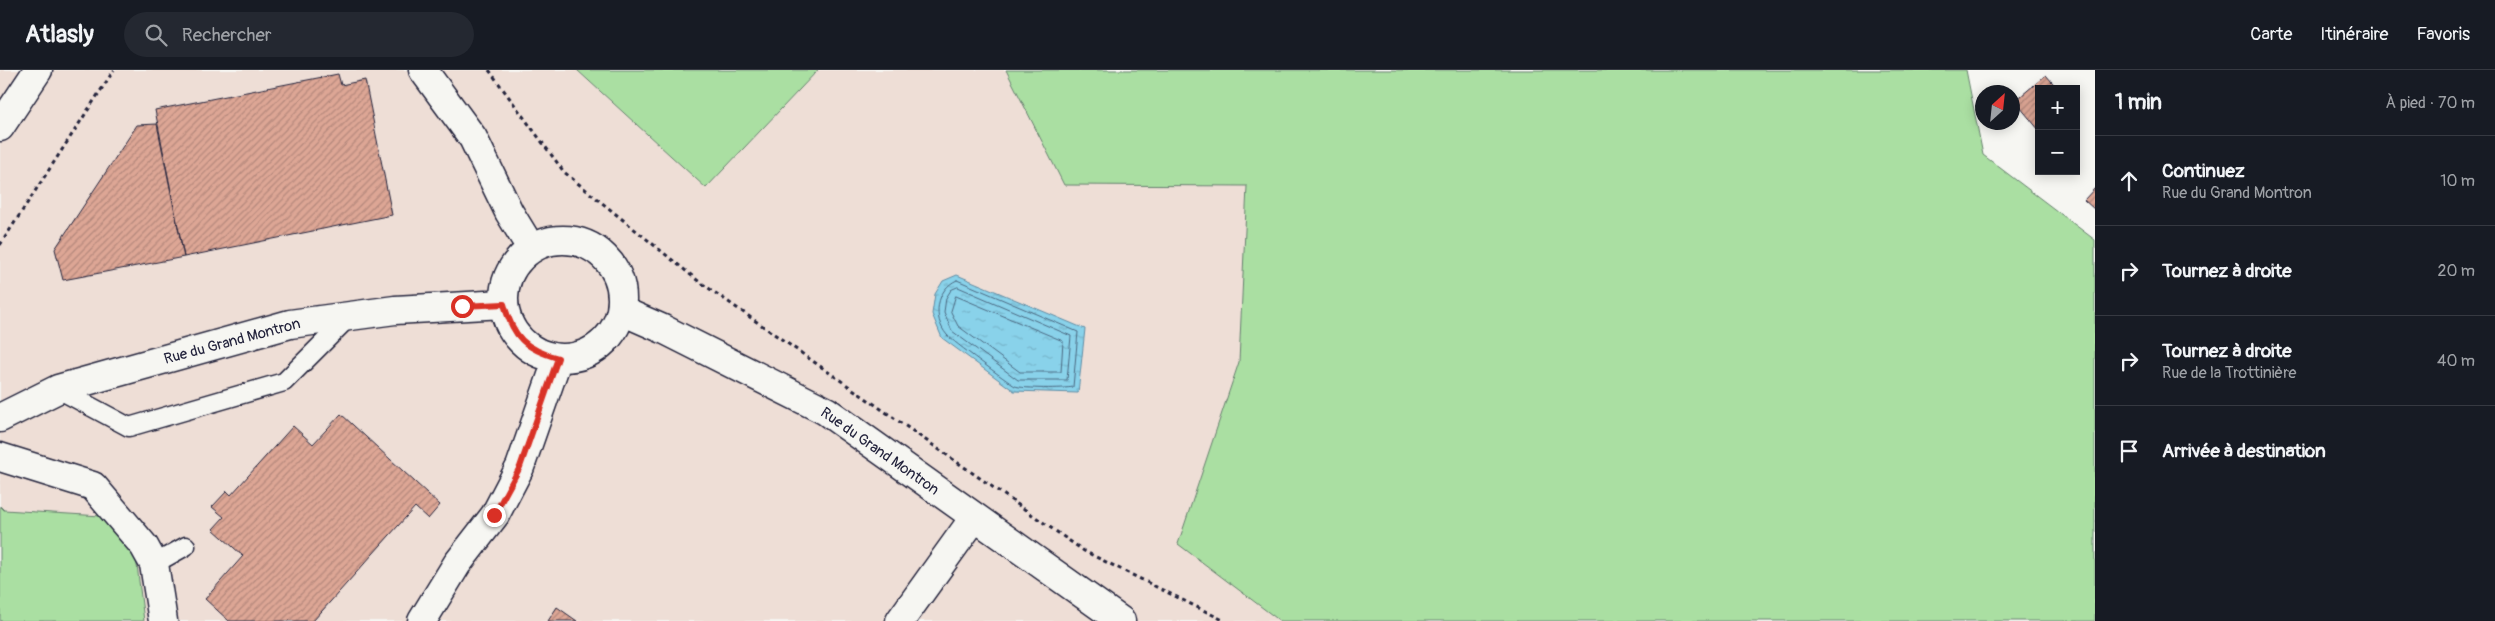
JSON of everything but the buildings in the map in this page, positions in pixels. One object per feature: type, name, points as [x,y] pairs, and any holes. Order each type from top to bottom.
[{"type":"street","points":[[0,126],[38,70]]},
{"type":"street","points":[[423,70],[473,138],[509,212],[531,248]]},
{"type":"street","points":[[569,239],[589,244],[605,256],[617,272],[623,291],[622,311],[616,327],[606,341],[592,351],[575,357],[558,358],[538,353],[521,341],[510,324],[504,304],[505,288],[510,272],[519,259],[531,248],[549,240],[569,239]]},
{"type":"street","name":"Rue du Grand Montron","points":[[0,418],[58,390],[290,324],[395,310],[504,304]]},
{"type":"street","name":"Rue du Grand Montron","points":[[622,311],[663,329],[826,411],[1121,621]]},
{"type":"street","points":[[422,621],[457,564],[494,515],[516,475],[541,410],[558,358]]},
{"type":"street","points":[[0,457],[94,486],[144,546],[154,564],[162,621]]},
{"type":"street","points":[[900,621],[974,518]]},
{"type":"lane","points":[[58,390],[129,426],[284,382],[350,316]]},
{"type":"lane","points":[[154,564],[186,546]]},
{"type":"path","points":[[0,245],[114,70]]},
{"type":"path","points":[[489,70],[564,172],[697,280],[1084,551],[1225,621]]},
{"type":"shaded area","points":[[0,70],[577,70],[706,188],[818,70],[1006,70],[1064,185],[1247,186],[1239,362],[1179,544],[1280,621],[144,621],[136,557],[4,510],[0,506]]},
{"type":"green space","points":[[577,70],[818,70],[706,188]]},
{"type":"green space","points":[[1006,70],[1966,70],[1975,115],[1975,130],[1978,130],[1983,155],[2095,240],[2095,621],[1280,621],[1178,544],[1239,362],[1247,186],[1064,185]]},
{"type":"green space","points":[[0,506],[4,510],[101,516],[136,557],[144,621],[0,621]]},
{"type":"water","points":[[957,275],[1085,329],[1078,393],[1014,391],[942,338],[932,314],[935,294],[943,281]]},
{"type":"route","points":[[462,306],[504,304],[510,324],[521,341],[538,353],[558,358],[520,467],[494,515]]}]
